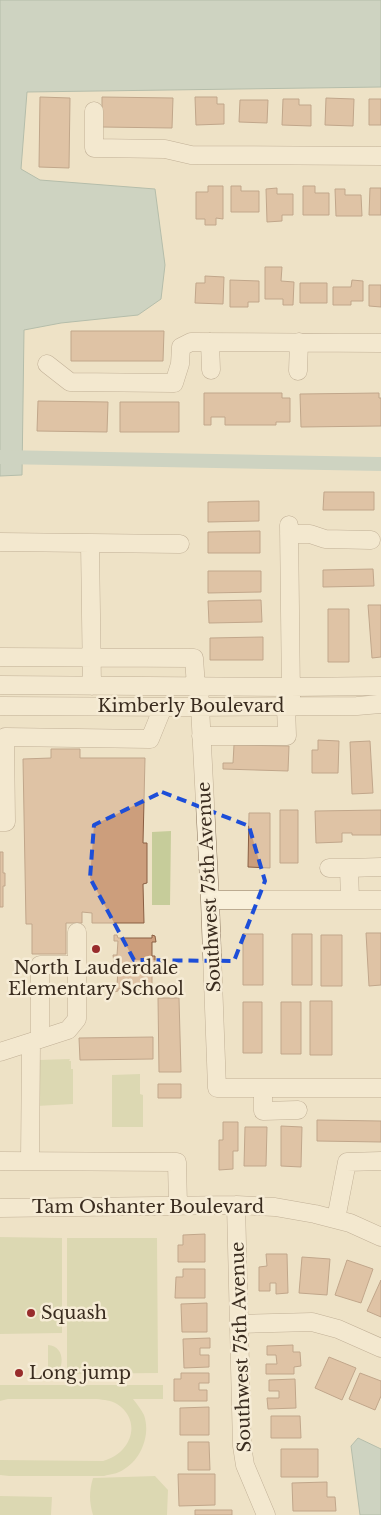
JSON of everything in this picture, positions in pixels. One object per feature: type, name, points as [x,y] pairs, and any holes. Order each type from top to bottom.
[{"type":"street","points":[[94,111],[94,148],[165,149],[191,156],[381,156]]},
{"type":"street","points":[[47,364],[70,382],[174,383],[180,364],[180,348],[190,342],[381,343]]},
{"type":"street","points":[[210,342],[211,370]]},
{"type":"street","points":[[298,371],[299,342]]},
{"type":"street","points":[[202,736],[287,736],[290,687],[289,530],[325,539],[371,540]]},
{"type":"street","points":[[0,542],[180,544]]},
{"type":"street","points":[[90,543],[92,686]]},
{"type":"street","points":[[0,657],[91,657]]},
{"type":"street","name":"Southwest 75th Avenue","points":[[91,657],[194,658],[202,736],[218,1088],[264,1088]]},
{"type":"street","name":"Kimberly Boulevard","points":[[0,685],[381,686]]},
{"type":"street","name":"Kimberly Boulevard","points":[[0,706],[200,707],[381,704]]},
{"type":"street","points":[[0,822],[6,822],[2,738],[150,739],[163,707]]},
{"type":"street","points":[[329,868],[381,867]]},
{"type":"street","points":[[349,868],[350,900]]},
{"type":"street","points":[[210,900],[381,900]]},
{"type":"street","points":[[0,1052],[68,1030],[77,1019],[77,932]]},
{"type":"street","points":[[30,1161],[40,965],[77,965]]},
{"type":"street","points":[[298,1110],[264,1112],[264,1088],[381,1088]]},
{"type":"street","points":[[0,1161],[177,1162],[178,1206]]},
{"type":"street","points":[[336,1220],[347,1162],[381,1161]]},
{"type":"street","name":"Southwest 75th Avenue","points":[[236,1205],[242,1446],[245,1465],[266,1515]]},
{"type":"street","name":"Tam Oshanter Boulevard","points":[[0,1208],[236,1205],[275,1207],[350,1223],[381,1237]]},
{"type":"street","points":[[240,1324],[312,1322],[338,1328],[381,1348]]},
{"type":"highlighted area","points":[[162,792],[249,826],[265,881],[234,961],[134,960],[90,878],[94,825]]},
{"type":"green space","points":[[171,831],[170,905],[152,905],[152,832]]},
{"type":"green space","points":[[70,1059],[71,1069],[73,1069],[73,1104],[37,1106],[38,1060]]},
{"type":"green space","points":[[140,1074],[140,1094],[143,1095],[143,1127],[112,1127],[112,1075]]},
{"type":"green space","points":[[0,1237],[62,1238],[62,1333],[0,1334]]},
{"type":"green space","points":[[67,1238],[157,1238],[158,1373],[67,1374]]},
{"type":"green space","points":[[48,1345],[59,1350],[62,1361],[60,1369],[48,1374]]},
{"type":"green space","points":[[0,1385],[163,1385],[163,1399],[133,1399],[144,1415],[146,1423],[145,1439],[135,1460],[121,1471],[104,1476],[9,1476],[0,1475],[0,1460],[103,1461],[121,1452],[127,1444],[131,1428],[130,1419],[125,1411],[117,1404],[107,1400],[8,1399],[0,1401]]},
{"type":"green space","points":[[155,1476],[168,1490],[167,1515],[93,1515],[90,1496],[93,1478]]},
{"type":"green space","points":[[0,1496],[52,1497],[51,1515],[0,1515]]},
{"type":"water","points":[[0,0],[381,0],[381,87],[27,92],[21,169],[40,180],[155,189],[165,265],[161,299],[138,315],[61,323],[24,330],[22,475],[0,476]]},
{"type":"water","points":[[358,1438],[381,1449],[381,1515],[360,1515],[351,1446]]},
{"type":"building","points":[[40,97],[70,98],[69,168],[39,167]]},
{"type":"building","points":[[102,97],[173,98],[172,128],[102,127]]},
{"type":"building","points":[[195,97],[217,97],[217,104],[224,104],[224,124],[196,125]]},
{"type":"building","points":[[326,98],[354,99],[353,126],[325,125]]},
{"type":"building","points":[[283,99],[299,99],[299,105],[311,105],[311,126],[282,125]]},
{"type":"building","points":[[369,99],[381,99],[381,125],[369,125]]},
{"type":"building","points":[[240,100],[268,100],[267,123],[239,122]]},
{"type":"building","points":[[208,186],[223,186],[223,219],[216,218],[216,225],[205,225],[205,219],[196,219],[196,192],[208,192]]},
{"type":"building","points":[[231,186],[241,186],[241,191],[259,191],[259,212],[231,212]]},
{"type":"building","points":[[303,186],[315,186],[315,193],[329,193],[329,215],[303,215]]},
{"type":"building","points":[[277,188],[277,194],[293,194],[293,215],[282,215],[282,221],[267,222],[266,189]]},
{"type":"building","points":[[370,188],[381,188],[381,215],[369,215]]},
{"type":"building","points":[[335,189],[345,189],[345,195],[361,195],[362,216],[336,216]]},
{"type":"building","points":[[265,267],[282,267],[281,281],[294,282],[293,305],[283,305],[283,299],[265,299]]},
{"type":"building","points":[[205,276],[224,277],[223,304],[195,303],[196,283],[205,283]]},
{"type":"building","points":[[230,280],[259,281],[259,302],[248,302],[248,307],[230,307]]},
{"type":"building","points":[[352,280],[363,281],[363,301],[351,301],[351,305],[333,305],[333,287],[351,287]]},
{"type":"building","points":[[300,283],[327,283],[327,303],[300,303]]},
{"type":"building","points":[[369,285],[381,285],[381,307],[369,306]]},
{"type":"building","points":[[71,331],[164,331],[163,361],[71,361]]},
{"type":"building","points":[[204,393],[282,393],[282,398],[290,398],[290,422],[276,422],[276,425],[225,425],[225,417],[211,417],[211,425],[204,425]]},
{"type":"building","points":[[379,393],[379,398],[381,398],[381,426],[301,427],[300,394]]},
{"type":"building","points":[[38,401],[108,402],[107,432],[37,431]]},
{"type":"building","points":[[120,402],[179,402],[179,432],[120,432]]},
{"type":"building","points":[[324,492],[374,492],[374,510],[323,510]]},
{"type":"building","points":[[259,501],[259,521],[208,522],[208,502]]},
{"type":"building","points":[[260,531],[260,553],[208,553],[208,532]]},
{"type":"building","points":[[373,569],[374,586],[323,587],[323,570]]},
{"type":"building","points":[[208,571],[261,571],[261,592],[208,593]]},
{"type":"building","points":[[261,600],[262,622],[209,623],[208,601]]},
{"type":"building","points":[[368,605],[381,605],[381,657],[372,658]]},
{"type":"building","points":[[328,609],[349,609],[349,662],[328,662]]},
{"type":"building","points":[[263,637],[263,660],[210,660],[210,638]]},
{"type":"building","points":[[318,740],[339,741],[338,773],[312,773],[312,750],[318,750]]},
{"type":"building","points":[[370,741],[373,793],[352,794],[350,742]]},
{"type":"building","points":[[234,745],[289,746],[288,771],[223,769],[223,763],[233,763]]},
{"type":"building","points":[[51,749],[80,749],[80,758],[145,758],[143,843],[147,843],[147,883],[143,884],[144,923],[92,923],[92,913],[82,912],[82,923],[66,923],[66,954],[32,954],[32,924],[26,924],[23,759],[51,758]]},
{"type":"building","points":[[280,810],[298,810],[298,863],[280,863]]},
{"type":"building","points":[[381,810],[381,835],[342,833],[342,842],[316,843],[315,811]]},
{"type":"building","points":[[249,813],[270,813],[270,868],[248,867]]},
{"type":"building","points":[[0,852],[3,852],[3,873],[5,873],[3,907],[0,907]]},
{"type":"building","points":[[366,933],[381,933],[381,985],[369,986]]},
{"type":"building","points":[[243,934],[263,934],[263,985],[243,985]]},
{"type":"building","points":[[292,934],[312,934],[312,985],[292,985]]},
{"type":"building","points":[[114,935],[117,935],[118,938],[152,938],[152,935],[155,936],[156,942],[152,942],[152,956],[155,956],[155,971],[152,971],[152,986],[155,986],[156,992],[152,992],[152,989],[118,989],[118,991],[114,992],[114,986],[117,985],[118,970],[115,971],[113,955],[117,955],[118,941],[114,941]]},
{"type":"building","points":[[321,935],[342,935],[342,986],[321,986]]},
{"type":"building","points":[[158,998],[179,998],[181,1072],[159,1072]]},
{"type":"building","points":[[310,1001],[332,1001],[332,1055],[310,1055]]},
{"type":"building","points":[[243,1002],[262,1002],[262,1053],[243,1053]]},
{"type":"building","points":[[281,1002],[301,1002],[301,1054],[281,1054]]},
{"type":"building","points":[[153,1037],[153,1059],[80,1060],[79,1038]]},
{"type":"building","points":[[158,1084],[181,1084],[181,1098],[158,1098]]},
{"type":"building","points":[[317,1120],[381,1121],[381,1142],[317,1141]]},
{"type":"building","points":[[223,1122],[238,1122],[238,1151],[233,1151],[233,1169],[219,1170],[219,1140],[223,1140]]},
{"type":"building","points":[[281,1126],[302,1127],[301,1167],[281,1166]]},
{"type":"building","points":[[245,1127],[267,1127],[266,1166],[244,1166]]},
{"type":"building","points":[[205,1234],[205,1262],[178,1262],[178,1245],[183,1245],[183,1235]]},
{"type":"building","points":[[266,1254],[287,1254],[288,1293],[276,1294],[276,1283],[270,1283],[270,1291],[259,1291],[259,1267],[267,1266]]},
{"type":"building","points":[[302,1257],[330,1259],[327,1295],[299,1293]]},
{"type":"building","points":[[347,1260],[373,1269],[361,1303],[335,1295]]},
{"type":"building","points":[[183,1269],[205,1269],[205,1298],[175,1298],[176,1277],[183,1277]]},
{"type":"building","points":[[381,1280],[381,1317],[367,1311]]},
{"type":"building","points":[[207,1303],[207,1332],[182,1332],[181,1304]]},
{"type":"building","points":[[210,1338],[210,1348],[200,1348],[200,1355],[209,1355],[209,1367],[184,1368],[183,1339]]},
{"type":"building","points":[[293,1345],[293,1352],[300,1352],[301,1366],[294,1367],[294,1374],[266,1374],[266,1364],[277,1364],[276,1355],[267,1355],[267,1346]]},
{"type":"building","points":[[329,1357],[356,1368],[342,1400],[315,1388]]},
{"type":"building","points":[[181,1373],[209,1373],[209,1383],[199,1383],[199,1390],[207,1390],[207,1401],[174,1401],[174,1379],[181,1379]]},
{"type":"building","points":[[360,1373],[381,1381],[381,1396],[375,1410],[349,1399]]},
{"type":"building","points":[[295,1379],[296,1408],[268,1409],[267,1398],[279,1398],[279,1391],[269,1391],[269,1380]]},
{"type":"building","points":[[209,1407],[209,1435],[180,1435],[180,1408]]},
{"type":"building","points":[[271,1416],[300,1416],[301,1438],[271,1438]]},
{"type":"building","points":[[188,1442],[209,1442],[210,1470],[188,1470]]},
{"type":"building","points":[[281,1449],[318,1449],[318,1477],[281,1477]]},
{"type":"building","points":[[178,1474],[215,1474],[215,1505],[179,1506]]},
{"type":"building","points":[[327,1482],[327,1497],[335,1497],[336,1511],[293,1511],[292,1483]]},
{"type":"building","points":[[195,1510],[232,1510],[232,1515],[195,1515]]},
{"type":"waterway","points":[[0,457],[381,464]]},
{"type":"place","name":"North Lauderdale Elementary School","points":[[96,949]]},
{"type":"place","name":"Squash","points":[[31,1313]]},
{"type":"place","name":"Long jump","points":[[19,1373]]}]
